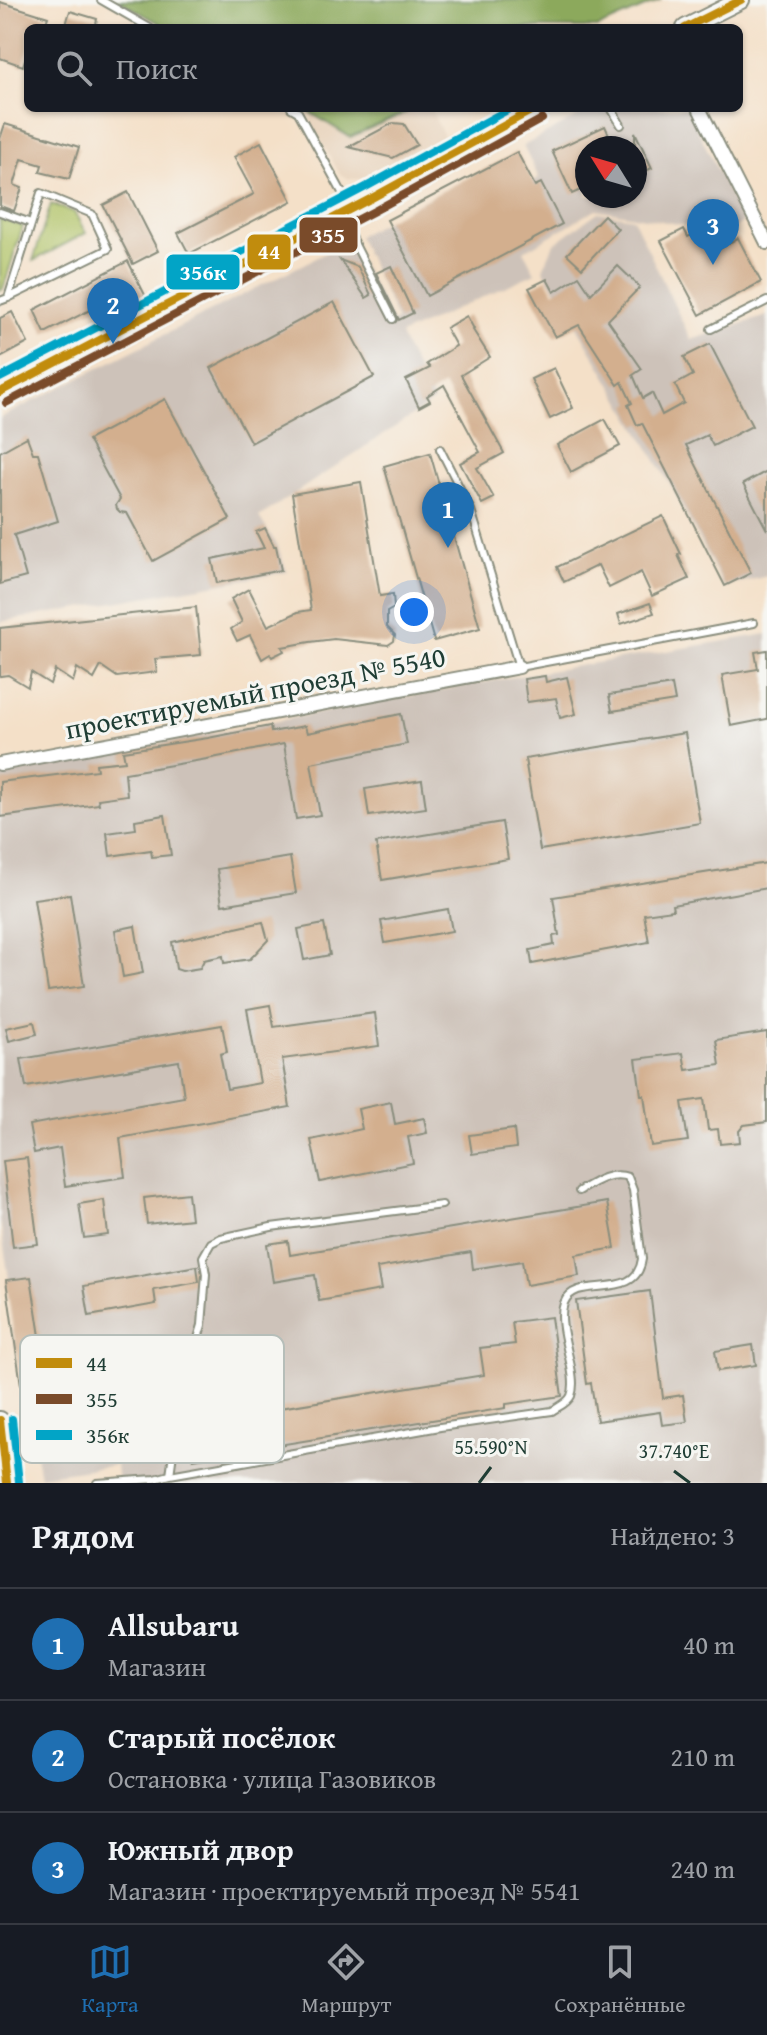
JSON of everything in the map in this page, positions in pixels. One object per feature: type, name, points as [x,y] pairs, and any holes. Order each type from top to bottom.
[{"type":"street","points":[[693,24],[741,0]]},
{"type":"street","points":[[0,392],[345,212],[529,112]]},
{"type":"street","points":[[701,112],[767,243]]},
{"type":"street","name":"проектируемый проезд № 5540","points":[[0,764],[519,667]]},
{"type":"street","points":[[0,1420],[7,1483]]},
{"type":"lane","points":[[101,0],[143,24]]},
{"type":"lane","points":[[298,112],[393,319]]},
{"type":"lane","points":[[613,112],[621,125]]},
{"type":"lane","points":[[0,301],[8,298],[108,249],[92,214],[41,193],[8,298]]},
{"type":"lane","points":[[0,212],[31,223]]},
{"type":"lane","points":[[711,329],[767,301]]},
{"type":"lane","points":[[440,449],[471,510],[519,667],[754,623]]},
{"type":"lane","points":[[284,1455],[552,1411],[565,1403],[571,1395],[572,1381],[561,1315],[565,1300],[574,1292],[628,1282],[641,1270],[642,1259],[633,1190],[628,1177],[619,1174],[602,1178],[579,1191]]},
{"type":"lane","points":[[199,1335],[206,1274],[203,1257],[211,1243],[271,1227],[442,1205]]},
{"type":"lane","points":[[170,1475],[172,1463]]},
{"type":"lane","points":[[97,1483],[155,1479],[238,1463]]},
{"type":"shaded area","points":[[316,112],[432,112],[444,136],[363,179],[350,179],[340,174],[309,121]]},
{"type":"shaded area","points":[[586,112],[689,112],[743,222],[727,233],[596,209],[524,251],[535,273],[400,335],[434,401],[259,517],[277,545],[287,572],[0,622],[0,418],[349,241],[393,323],[397,320],[358,236],[434,195],[450,226],[539,178],[523,146]]},
{"type":"shaded area","points":[[598,212],[633,218],[691,340],[767,316],[767,576],[724,587],[674,491],[543,269],[554,244]]},
{"type":"shaded area","points":[[767,634],[767,1483],[118,1483],[116,1465],[40,1476],[38,1463],[284,1463],[284,1335],[20,1335],[20,1378],[0,1220],[0,773],[513,677]]},
{"type":"green space","points":[[118,0],[661,0],[606,24],[161,24]]},
{"type":"green space","points":[[309,112],[407,112],[350,137]]},
{"type":"green space","points":[[51,204],[74,212],[86,233],[33,261]]},
{"type":"green space","points":[[0,219],[23,226],[3,289],[0,290]]},
{"type":"building","points":[[0,2],[48,17],[45,24],[24,24],[23,66],[0,58]]},
{"type":"building","points":[[70,11],[97,19],[96,24],[66,24]]},
{"type":"building","points":[[393,123],[404,124],[417,145],[393,158],[348,147]]},
{"type":"building","points":[[5,124],[79,147],[69,179],[40,172],[42,165],[22,159],[14,185],[22,188],[14,211],[0,206],[0,139]]},
{"type":"building","points":[[605,126],[610,136],[584,136]]},
{"type":"building","points":[[575,140],[575,193],[572,194],[552,151]]},
{"type":"building","points":[[261,142],[292,201],[189,254],[178,233],[254,194],[234,157]]},
{"type":"building","points":[[517,152],[535,186],[541,183],[562,224],[427,296],[387,220]]},
{"type":"building","points":[[128,192],[158,251],[133,264],[103,205]]},
{"type":"building","points":[[604,215],[618,229],[582,268],[567,254]]},
{"type":"building","points":[[684,229],[688,237],[696,233],[701,242],[714,235],[721,248],[738,238],[761,282],[700,315],[661,241]]},
{"type":"building","points":[[340,260],[358,267],[371,295],[366,298]]},
{"type":"building","points":[[128,261],[146,297],[135,302],[129,290],[45,333],[34,310]]},
{"type":"building","points":[[391,266],[413,313],[399,320],[376,273]]},
{"type":"building","points":[[618,266],[640,287],[608,320],[642,369],[633,375],[643,398],[652,393],[662,415],[684,403],[675,385],[693,375],[684,357],[710,344],[752,426],[713,446],[707,435],[686,445],[751,573],[725,586],[642,423],[637,425],[628,405],[632,403],[622,382],[618,385],[579,325],[555,337],[529,288],[547,279],[554,292],[579,276],[591,294]]},
{"type":"building","points":[[334,302],[374,377],[251,443],[211,368]]},
{"type":"building","points":[[12,312],[28,343],[0,358],[0,318]]},
{"type":"building","points":[[467,316],[490,357],[461,375],[504,453],[477,468],[494,498],[482,504],[460,463],[480,452],[444,385],[427,396],[430,401],[419,407],[406,380],[430,368],[427,364],[456,346],[446,328]]},
{"type":"building","points":[[554,368],[573,408],[550,419],[531,379]]},
{"type":"building","points":[[165,399],[230,519],[153,561],[127,513],[117,509],[120,499],[88,440]]},
{"type":"building","points":[[605,419],[620,446],[571,472],[557,445]]},
{"type":"building","points":[[27,437],[33,453],[38,453],[58,521],[14,535],[26,577],[0,584],[0,452]]},
{"type":"building","points":[[430,453],[480,628],[434,641],[384,466]]},
{"type":"building","points":[[767,471],[767,530],[743,484]]},
{"type":"building","points":[[361,482],[380,596],[393,594],[394,608],[387,612],[387,627],[395,635],[394,641],[388,645],[334,639],[310,642],[282,647],[284,651],[262,659],[250,635],[237,641],[231,629],[242,622],[231,599],[249,589],[268,626],[298,612],[311,610],[292,494]]},
{"type":"building","points":[[663,516],[689,579],[652,596],[641,572],[609,588],[598,565],[564,582],[557,567]]},
{"type":"building","points":[[265,528],[276,546],[281,570],[217,583],[212,559],[264,548],[256,532]]},
{"type":"building","points":[[650,603],[654,613],[621,624],[618,614]]},
{"type":"building","points":[[196,607],[201,655],[155,659],[157,672],[117,677],[101,666],[94,679],[77,668],[73,682],[55,670],[50,684],[31,672],[28,687],[8,675],[0,676],[0,628]]},
{"type":"building","points":[[767,650],[767,719],[731,726],[722,675],[758,669],[755,652]]},
{"type":"building","points":[[545,676],[546,682],[567,677],[576,714],[560,718],[556,698],[527,702],[524,679]]},
{"type":"building","points":[[672,685],[675,701],[612,711],[609,695]]},
{"type":"building","points":[[401,714],[407,744],[311,763],[320,815],[296,819],[284,744],[125,773],[127,795],[98,799],[99,804],[0,817],[0,782],[97,770],[96,764],[125,761],[123,751],[270,726],[271,732],[305,726],[307,733]]},
{"type":"building","points":[[685,733],[700,823],[540,850],[525,759]]},
{"type":"building","points":[[422,780],[426,808],[369,816],[365,789]]},
{"type":"building","points":[[165,815],[171,855],[152,857],[151,850],[110,856],[107,833],[136,829],[135,820]]},
{"type":"building","points":[[502,822],[508,859],[382,880],[376,843]]},
{"type":"building","points":[[290,857],[296,893],[222,905],[217,869]]},
{"type":"building","points":[[767,863],[767,888],[672,905],[673,910],[644,914],[649,942],[532,964],[530,950],[554,945],[553,936],[559,935],[553,897]]},
{"type":"building","points":[[70,894],[84,986],[48,991],[34,899]]},
{"type":"building","points":[[448,909],[452,931],[385,943],[381,921]]},
{"type":"building","points":[[263,922],[268,940],[250,959],[224,963],[223,956],[204,960],[200,968],[176,969],[172,942]]},
{"type":"building","points":[[324,924],[330,955],[304,960],[298,929]]},
{"type":"building","points":[[135,926],[143,973],[123,977],[115,930]]},
{"type":"building","points":[[270,1005],[274,1027],[375,1013],[379,1046],[282,1059],[290,1107],[120,1138],[125,1177],[65,1186],[60,1148],[34,1153],[29,1125],[184,1097],[179,1061],[26,1087],[21,1059],[222,1025],[227,1052],[220,1054],[227,1089],[260,1083],[247,1009]]},
{"type":"building","points":[[34,1022],[37,1034],[9,1041],[6,1028]]},
{"type":"building","points":[[767,1032],[767,1122],[744,1125],[739,1131],[740,1142],[720,1144],[718,1129],[708,1130],[704,1099],[682,1102],[688,1141],[651,1146],[636,1059],[683,1053],[686,1070],[720,1065],[716,1040]]},
{"type":"building","points":[[391,1102],[395,1124],[424,1118],[427,1133],[408,1137],[413,1163],[320,1182],[311,1140],[362,1129],[358,1109]]},
{"type":"building","points":[[514,1129],[516,1148],[472,1154],[469,1135]]},
{"type":"building","points":[[27,1158],[38,1244],[13,1247],[3,1161]]},
{"type":"building","points":[[188,1193],[191,1219],[147,1224],[144,1198]]},
{"type":"building","points":[[104,1200],[108,1235],[84,1238],[79,1204]]},
{"type":"building","points":[[607,1202],[615,1248],[576,1255],[579,1276],[526,1285],[522,1261],[473,1269],[471,1252],[377,1268],[381,1290],[319,1301],[315,1275],[273,1282],[267,1244],[288,1241],[290,1255]]},
{"type":"building","points":[[197,1266],[199,1282],[154,1290],[156,1304],[89,1316],[84,1286]]},
{"type":"building","points":[[31,1277],[40,1335],[20,1335],[20,1378],[6,1280]]},
{"type":"building","points":[[650,1291],[663,1398],[683,1395],[687,1422],[662,1425],[660,1412],[597,1421],[591,1383],[587,1384],[576,1301]]},
{"type":"building","points":[[551,1317],[562,1396],[284,1444],[284,1407],[484,1375],[480,1348],[515,1344],[512,1322]]},
{"type":"building","points":[[753,1345],[756,1365],[718,1371],[715,1351]]},
{"type":"transit line","name":"44","points":[[693,24],[741,0]]},
{"type":"transit line","name":"356к","points":[[0,378],[504,112]]},
{"type":"transit line","name":"44","points":[[0,392],[370,199],[529,112]]},
{"type":"transit line","name":"355","points":[[6,403],[376,210],[542,119]]},
{"type":"transit line","name":"356к","points":[[12,1419],[19,1482]]},
{"type":"transit line","name":"44","points":[[0,1420],[7,1483]]},
{"type":"place","name":"Южный двор","points":[[713,265]]},
{"type":"place","name":"Старый посёлок","points":[[113,344]]},
{"type":"place","name":"Allsubaru","points":[[448,548]]}]
